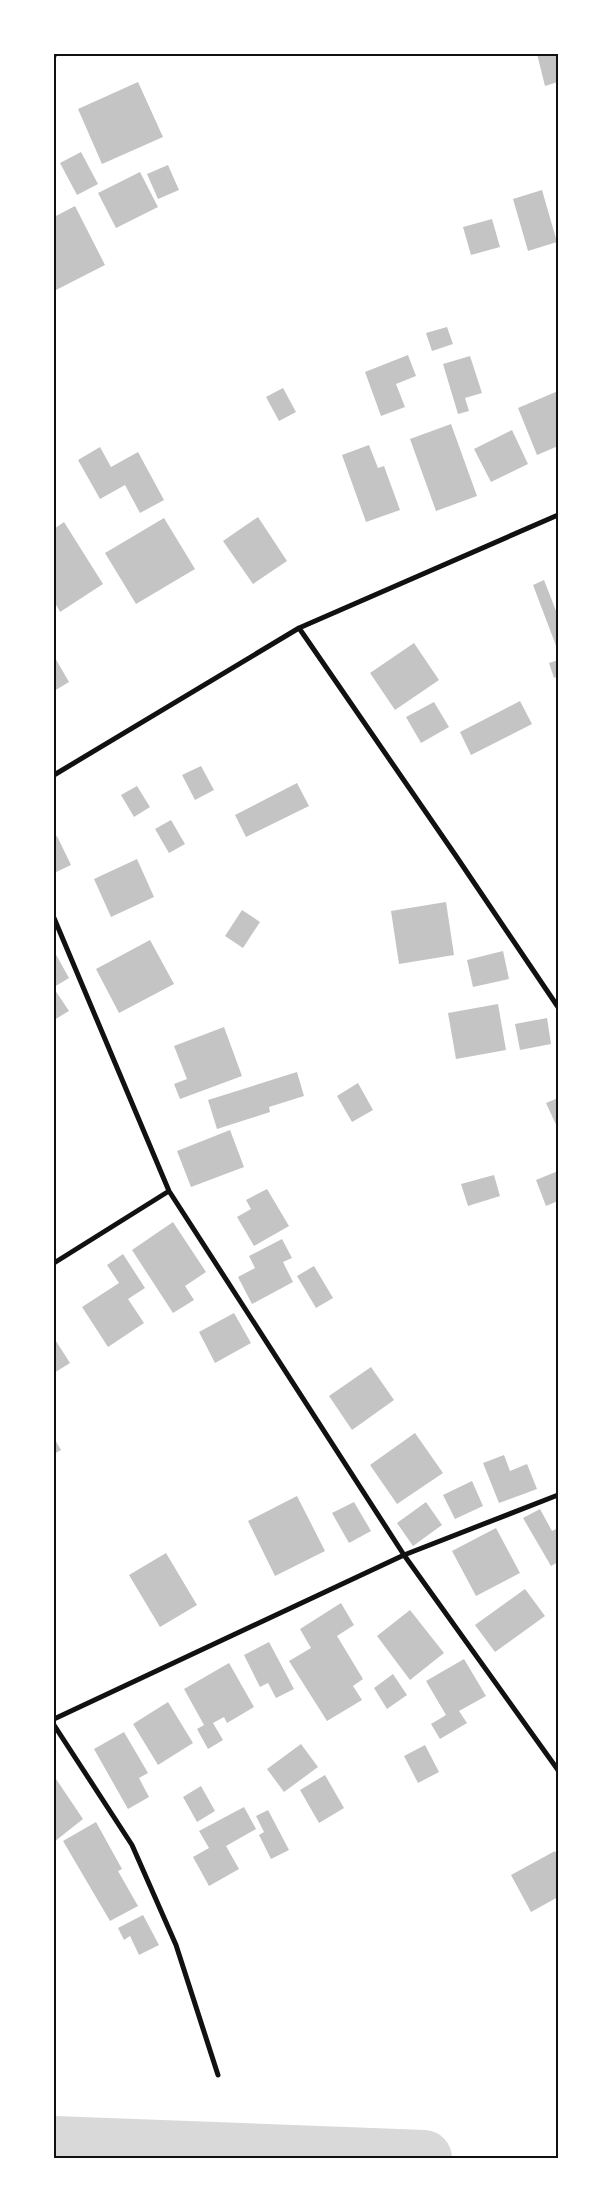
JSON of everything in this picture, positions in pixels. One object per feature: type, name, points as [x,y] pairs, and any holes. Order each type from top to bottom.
[{"type":"street","points":[[54,775],[299,628],[558,515]]},
{"type":"street","points":[[299,628],[558,1007]]},
{"type":"street","points":[[54,918],[169,1191],[404,1555],[558,1770]]},
{"type":"street","points":[[54,1263],[169,1191]]},
{"type":"street","points":[[54,1719],[404,1555],[558,1495]]},
{"type":"street","points":[[54,1725],[132,1845],[176,1945],[218,2075]]},
{"type":"building","points":[[537,54],[558,54],[558,82],[545,86]]},
{"type":"building","points":[[138,82],[163,137],[102,164],[78,109]]},
{"type":"building","points":[[81,152],[98,184],[77,195],[60,163]]},
{"type":"building","points":[[168,165],[179,190],[158,199],[147,174]]},
{"type":"building","points":[[140,172],[158,207],[116,228],[98,193]]},
{"type":"building","points":[[542,190],[557,242],[528,251],[513,199]]},
{"type":"building","points":[[75,206],[105,265],[54,291],[54,217]]},
{"type":"building","points":[[492,219],[500,247],[471,255],[463,227]]},
{"type":"building","points":[[447,327],[453,344],[432,351],[426,333]]},
{"type":"building","points":[[408,355],[416,376],[396,384],[405,407],[381,416],[365,372]]},
{"type":"building","points":[[470,356],[482,393],[465,398],[469,411],[458,414],[443,364]]},
{"type":"building","points":[[283,388],[296,412],[279,421],[266,397]]},
{"type":"building","points":[[558,391],[558,446],[537,455],[518,408]]},
{"type":"building","points":[[451,424],[477,496],[436,511],[410,439]]},
{"type":"building","points":[[512,430],[528,464],[491,482],[474,449]]},
{"type":"building","points":[[369,445],[378,468],[384,466],[400,510],[366,522],[342,455]]},
{"type":"building","points":[[100,447],[111,467],[138,452],[164,500],[140,513],[125,485],[100,499],[78,460]]},
{"type":"building","points":[[258,517],[287,561],[253,584],[223,541]]},
{"type":"building","points":[[164,518],[195,569],[136,604],[105,553]]},
{"type":"building","points":[[64,522],[103,584],[60,612],[54,601],[54,529]]},
{"type":"building","points":[[544,580],[558,616],[558,651],[533,585]]},
{"type":"building","points":[[414,643],[439,680],[395,710],[370,673]]},
{"type":"building","points":[[54,656],[69,682],[54,691]]},
{"type":"building","points":[[558,660],[558,676],[554,678],[549,663]]},
{"type":"building","points":[[520,701],[532,724],[471,755],[460,732]]},
{"type":"building","points":[[434,702],[449,727],[421,743],[406,717]]},
{"type":"building","points":[[201,766],[214,790],[195,800],[182,775]]},
{"type":"building","points":[[297,783],[309,806],[246,837],[235,815]]},
{"type":"building","points":[[137,786],[150,807],[134,817],[121,795]]},
{"type":"building","points":[[171,820],[185,844],[169,853],[155,829]]},
{"type":"building","points":[[57,836],[71,865],[54,873],[54,838]]},
{"type":"building","points":[[137,859],[154,897],[111,917],[94,879]]},
{"type":"building","points":[[446,902],[454,955],[399,964],[391,911]]},
{"type":"building","points":[[242,910],[260,922],[243,948],[225,936]]},
{"type":"building","points":[[150,940],[174,984],[119,1013],[96,969]]},
{"type":"building","points":[[54,951],[69,978],[54,987]]},
{"type":"building","points":[[503,951],[509,979],[473,987],[467,960]]},
{"type":"building","points":[[54,991],[69,1011],[54,1020]]},
{"type":"building","points":[[498,1004],[506,1050],[456,1059],[448,1013]]},
{"type":"building","points":[[547,1018],[551,1044],[520,1050],[515,1024]]},
{"type":"building","points":[[224,1027],[242,1076],[180,1099],[174,1084],[187,1079],[174,1046]]},
{"type":"building","points":[[297,1072],[304,1096],[269,1107],[270,1112],[217,1129],[208,1100]]},
{"type":"building","points":[[358,1083],[373,1110],[352,1122],[337,1096]]},
{"type":"building","points":[[558,1098],[558,1129],[546,1103]]},
{"type":"building","points":[[230,1130],[244,1167],[191,1187],[177,1151]]},
{"type":"building","points":[[558,1171],[558,1201],[546,1206],[536,1180]]},
{"type":"building","points":[[494,1175],[500,1196],[468,1206],[461,1184]]},
{"type":"building","points":[[267,1189],[289,1226],[254,1246],[237,1217],[251,1209],[246,1200]]},
{"type":"building","points":[[173,1222],[206,1272],[185,1286],[194,1300],[173,1313],[132,1250]]},
{"type":"building","points":[[282,1239],[292,1258],[283,1262],[293,1282],[252,1304],[238,1277],[255,1268],[249,1256]]},
{"type":"building","points":[[123,1254],[145,1288],[128,1299],[144,1323],[108,1347],[82,1307],[119,1283],[107,1265]]},
{"type":"building","points":[[314,1266],[333,1298],[316,1308],[297,1276]]},
{"type":"building","points":[[234,1313],[251,1343],[215,1363],[199,1332]]},
{"type":"building","points":[[54,1338],[70,1363],[54,1373]]},
{"type":"building","points":[[371,1367],[394,1400],[352,1430],[329,1396]]},
{"type":"building","points":[[415,1433],[443,1473],[397,1504],[370,1465]]},
{"type":"building","points":[[54,1438],[61,1450],[54,1454]]},
{"type":"building","points":[[504,1455],[510,1471],[527,1464],[537,1489],[499,1503],[483,1463]]},
{"type":"building","points":[[472,1481],[483,1506],[455,1519],[443,1495]]},
{"type":"building","points":[[297,1496],[325,1551],[275,1576],[248,1521]]},
{"type":"building","points":[[354,1502],[371,1531],[349,1543],[332,1513]]},
{"type":"building","points":[[426,1502],[442,1525],[413,1546],[397,1523]]},
{"type":"building","points":[[540,1509],[552,1531],[558,1528],[558,1562],[551,1566],[523,1518]]},
{"type":"building","points":[[496,1528],[520,1573],[476,1596],[452,1551]]},
{"type":"building","points":[[166,1553],[197,1605],[160,1627],[129,1575]]},
{"type":"building","points":[[525,1589],[545,1616],[495,1652],[475,1625]]},
{"type":"building","points":[[341,1603],[354,1625],[337,1636],[363,1679],[353,1686],[362,1700],[327,1721],[289,1661],[311,1648],[300,1629]]},
{"type":"building","points":[[410,1610],[444,1653],[410,1680],[377,1636]]},
{"type":"building","points":[[269,1642],[294,1689],[276,1698],[268,1683],[260,1687],[244,1655]]},
{"type":"building","points":[[464,1659],[486,1696],[459,1711],[467,1723],[440,1739],[431,1724],[446,1715],[426,1681]]},
{"type":"building","points":[[229,1663],[254,1707],[227,1723],[224,1717],[213,1723],[223,1740],[208,1749],[197,1729],[204,1725],[184,1689]]},
{"type":"building","points":[[393,1674],[407,1695],[387,1709],[374,1688]]},
{"type":"building","points":[[168,1702],[193,1743],[158,1765],[133,1724]]},
{"type":"building","points":[[124,1732],[148,1773],[139,1778],[149,1797],[128,1809],[94,1749]]},
{"type":"building","points":[[301,1744],[318,1767],[284,1792],[267,1769]]},
{"type":"building","points":[[425,1745],[439,1772],[418,1783],[404,1756]]},
{"type":"building","points":[[325,1775],[344,1808],[319,1823],[300,1790]]},
{"type":"building","points":[[54,1776],[83,1819],[54,1842]]},
{"type":"building","points":[[201,1786],[215,1811],[197,1822],[183,1797]]},
{"type":"building","points":[[244,1807],[256,1829],[226,1846],[239,1869],[209,1886],[193,1857],[209,1848],[199,1831]]},
{"type":"building","points":[[268,1810],[289,1850],[271,1859],[259,1835],[264,1832],[256,1816]]},
{"type":"building","points":[[96,1822],[122,1869],[118,1871],[138,1906],[110,1921],[63,1841]]},
{"type":"building","points":[[555,1851],[558,1857],[558,1897],[531,1912],[511,1875]]},
{"type":"building","points":[[143,1915],[159,1945],[139,1955],[130,1936],[124,1940],[118,1928]]},
{"type":"waterway","points":[[54,2144],[424,2158]]}]
